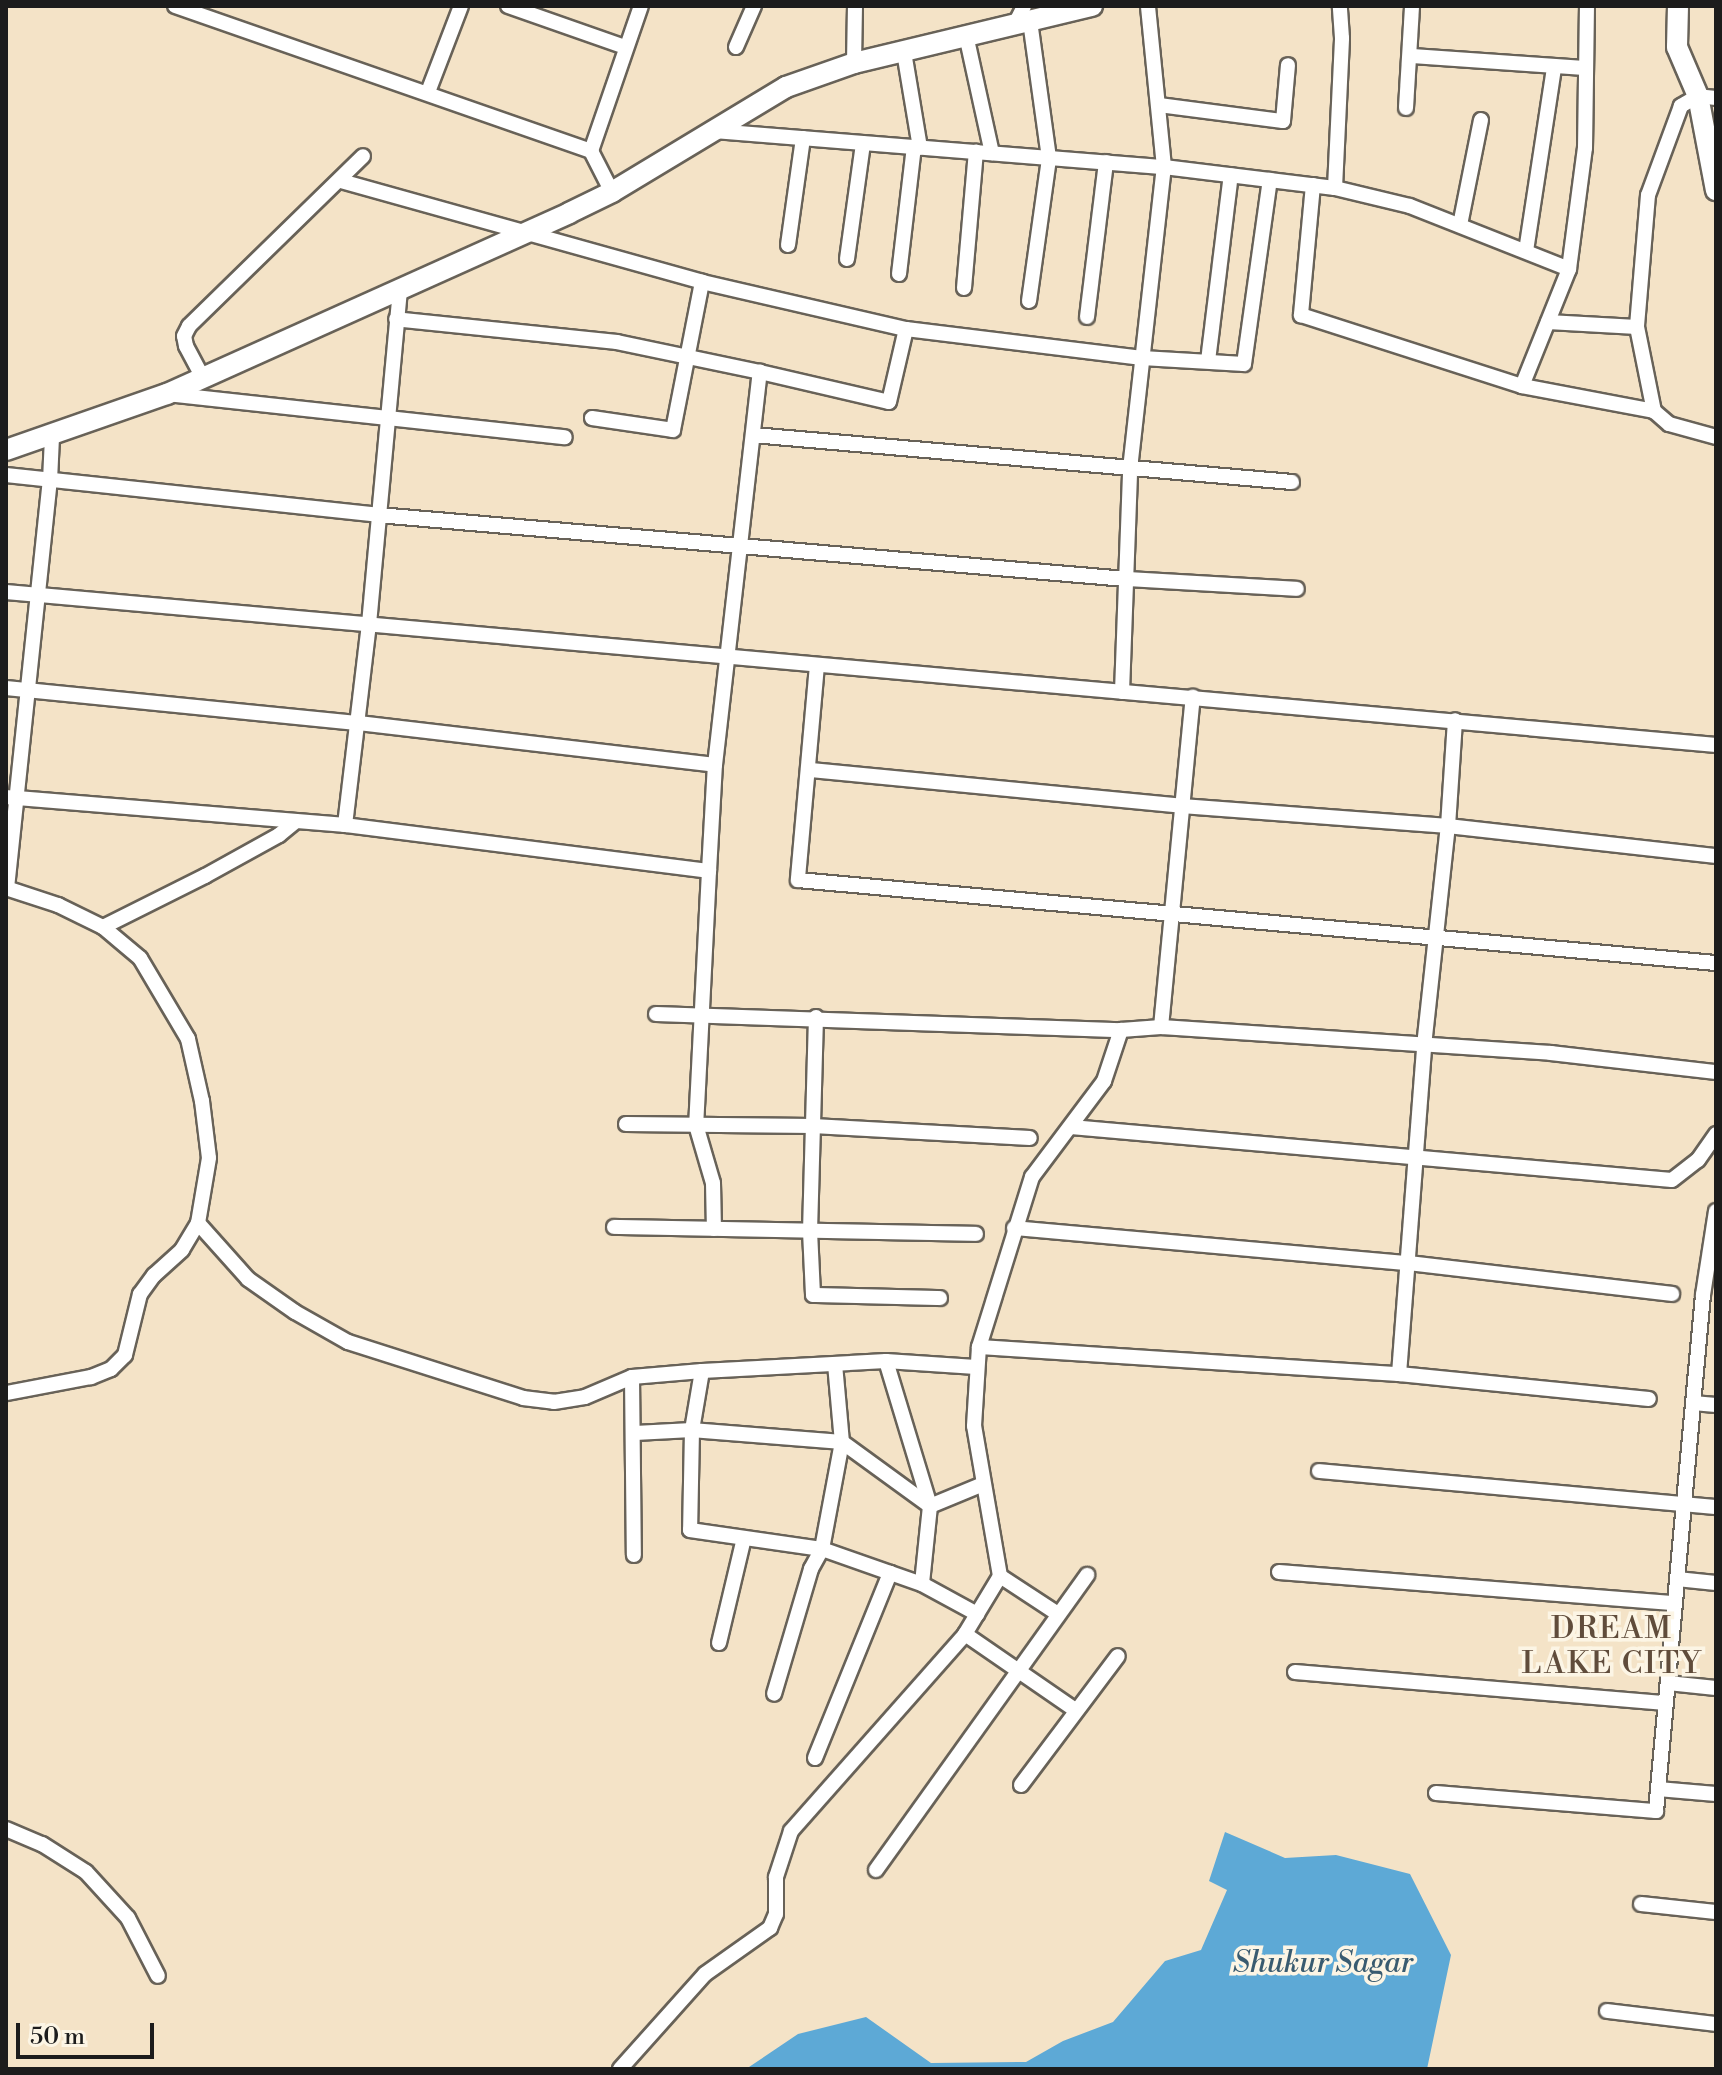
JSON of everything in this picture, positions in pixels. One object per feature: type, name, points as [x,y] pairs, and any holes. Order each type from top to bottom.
[{"type":"street","points":[[175,6],[591,151],[612,192]]},
{"type":"street","points":[[428,92],[461,6]]},
{"type":"street","points":[[508,6],[625,47]]},
{"type":"street","points":[[591,151],[641,6]]},
{"type":"street","points":[[736,47],[754,6]]},
{"type":"street","points":[[854,63],[855,6]]},
{"type":"street","points":[[6,450],[52,437],[167,394],[366,307],[400,287],[612,192],[786,87],[854,63],[904,52],[1023,17],[1092,6]]},
{"type":"street","points":[[1122,692],[1130,469],[1164,167],[1148,6]]},
{"type":"street","points":[[1335,188],[1340,6]]},
{"type":"street","points":[[1406,108],[1412,56],[1412,6]]},
{"type":"street","points":[[1522,386],[1569,269],[1585,148],[1587,6]]},
{"type":"street","points":[[1678,6],[1677,47],[1707,97],[1716,190]]},
{"type":"street","points":[[1023,17],[1049,158],[1029,301]]},
{"type":"street","points":[[966,35],[992,153]]},
{"type":"street","points":[[899,274],[917,147],[904,52]]},
{"type":"street","points":[[1412,56],[1585,68]]},
{"type":"street","points":[[1159,105],[1283,121],[1288,65]]},
{"type":"street","points":[[1526,251],[1554,68]]},
{"type":"street","points":[[1654,411],[1637,327],[1648,195],[1681,106],[1707,97]]},
{"type":"street","points":[[1460,225],[1481,120]]},
{"type":"street","points":[[715,131],[1164,167],[1335,188],[1410,206],[1569,269]]},
{"type":"street","points":[[788,245],[803,138]]},
{"type":"street","points":[[847,259],[863,143]]},
{"type":"street","points":[[964,288],[976,152]]},
{"type":"street","points":[[203,378],[186,346],[184,336],[189,326],[341,181],[363,156]]},
{"type":"street","points":[[1087,317],[1106,162]]},
{"type":"street","points":[[1208,361],[1231,175]]},
{"type":"street","points":[[341,181],[521,234],[702,282],[906,329],[1142,358],[1244,364],[1270,180]]},
{"type":"street","points":[[1313,185],[1301,315],[1522,386],[1654,411],[1669,424],[1716,437]]},
{"type":"street","points":[[592,418],[673,430],[702,282]]},
{"type":"street","points":[[345,825],[359,723],[400,287]]},
{"type":"street","points":[[396,319],[617,342],[889,402],[906,329]]},
{"type":"street","points":[[1548,322],[1637,327]]},
{"type":"street","points":[[714,1229],[713,1183],[696,1125],[701,1014],[715,765],[760,372]]},
{"type":"street","points":[[167,394],[565,437]]},
{"type":"street","points":[[753,435],[1292,482]]},
{"type":"street","points":[[6,1393],[91,1377],[111,1369],[125,1355],[140,1294],[154,1275],[182,1250],[198,1223],[209,1158],[202,1101],[188,1039],[140,958],[103,927],[58,905],[7,888],[12,798],[38,595],[52,437]]},
{"type":"street","points":[[6,475],[378,515],[739,547],[1126,579],[1297,589]]},
{"type":"street","points":[[6,592],[1716,745]]},
{"type":"street","points":[[817,665],[798,880],[1170,911],[1716,963]]},
{"type":"street","points":[[6,688],[359,723],[715,765]]},
{"type":"street","points":[[1161,1027],[1193,697]]},
{"type":"street","points":[[1399,1374],[1424,1046],[1448,826],[1455,720]]},
{"type":"street","points":[[810,770],[1182,806],[1448,826],[1716,856]]},
{"type":"street","points":[[12,798],[345,825],[709,871]]},
{"type":"street","points":[[103,927],[205,876],[296,821]]},
{"type":"street","points":[[656,1014],[816,1017],[1121,1030],[1161,1027],[1551,1053],[1716,1072]]},
{"type":"street","points":[[816,1017],[810,1231],[813,1295],[940,1298]]},
{"type":"street","points":[[620,2069],[705,1974],[770,1928],[776,1914],[776,1877],[791,1831],[965,1634],[1000,1576],[974,1426],[979,1347],[1032,1177],[1104,1081],[1121,1030]]},
{"type":"street","points":[[626,1124],[813,1126],[1030,1138]]},
{"type":"street","points":[[1071,1127],[1672,1180],[1698,1160],[1716,1134]]},
{"type":"street","points":[[1436,1793],[1656,1811],[1693,1403],[1710,1296],[1716,1211]]},
{"type":"street","points":[[198,1223],[248,1279],[283,1304],[348,1342],[464,1376],[523,1398],[554,1402],[585,1397],[632,1377],[702,1371],[886,1361],[976,1367]]},
{"type":"street","points":[[614,1227],[976,1234]]},
{"type":"street","points":[[1014,1228],[1409,1263],[1672,1294]]},
{"type":"street","points":[[979,1347],[1399,1374],[1649,1399]]},
{"type":"street","points":[[886,1361],[930,1506],[922,1584]]},
{"type":"street","points":[[774,1694],[811,1569],[822,1549],[842,1442],[835,1364]]},
{"type":"street","points":[[702,1371],[692,1430],[690,1530],[822,1549],[922,1584],[977,1614]]},
{"type":"street","points":[[632,1377],[634,1555]]},
{"type":"street","points":[[1693,1403],[1716,1405]]},
{"type":"street","points":[[635,1433],[692,1430],[842,1442],[930,1506]]},
{"type":"street","points":[[1319,1471],[1716,1507]]},
{"type":"street","points":[[930,1506],[983,1484]]},
{"type":"street","points":[[719,1643],[744,1538]]},
{"type":"street","points":[[1279,1572],[1675,1603]]},
{"type":"street","points":[[815,1758],[890,1573]]},
{"type":"street","points":[[876,1870],[1021,1672],[1087,1575]]},
{"type":"street","points":[[1000,1576],[1058,1614]]},
{"type":"street","points":[[1677,1579],[1716,1583]]},
{"type":"street","points":[[965,1634],[1075,1710]]},
{"type":"street","points":[[1021,1785],[1118,1656]]},
{"type":"street","points":[[1295,1672],[1666,1703]]},
{"type":"street","points":[[1668,1683],[1716,1688]]},
{"type":"street","points":[[1658,1789],[1716,1794]]},
{"type":"street","points":[[6,1829],[42,1844],[86,1872],[128,1918],[158,1976]]},
{"type":"street","points":[[1641,1904],[1716,1912]]},
{"type":"street","points":[[1607,2011],[1716,2024]]},
{"type":"water","name":"Shukur Sagar","points":[[1225,1832],[1285,1858],[1336,1855],[1410,1874],[1451,1955],[1427,2069],[746,2069],[798,2034],[866,2017],[931,2063],[1026,2062],[1063,2041],[1113,2022],[1165,1961],[1201,1950],[1227,1890],[1209,1881]]},
{"type":"district","name":"DREAM LAKE CITY","points":[[1612,1646]]}]
